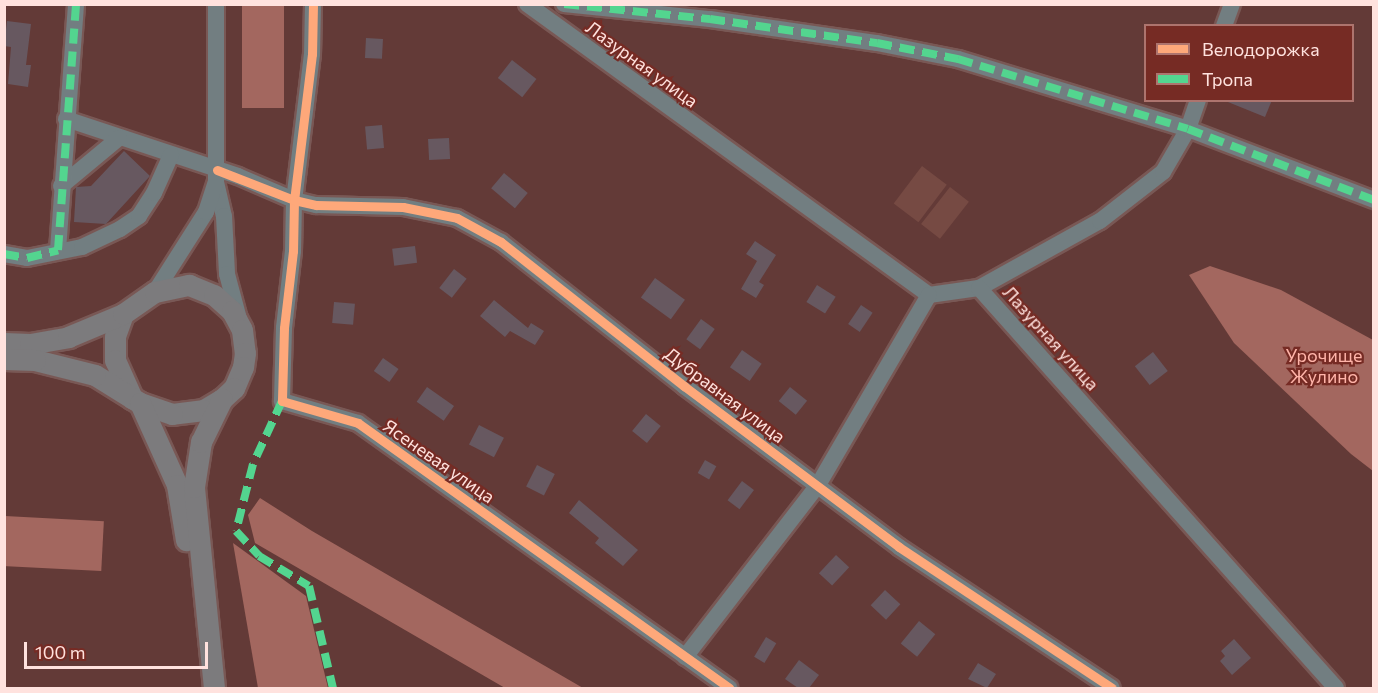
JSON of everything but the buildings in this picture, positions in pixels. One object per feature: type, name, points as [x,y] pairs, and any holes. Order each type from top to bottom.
[{"type":"main road","points":[[4,343],[30,344],[68,337],[123,314],[154,292],[189,285],[214,295],[232,311],[242,330],[245,353],[243,367],[234,388],[222,399],[204,410],[172,414],[136,400],[95,375],[35,360],[4,359]]},
{"type":"main road","points":[[123,314],[115,336],[115,360],[177,485],[190,566],[201,688]]},
{"type":"main road","points":[[214,688],[194,487],[201,442],[222,399]]},
{"type":"street","points":[[58,250],[76,4]]},
{"type":"street","points":[[216,4],[214,28],[217,69],[216,176],[224,216],[227,274],[242,330]]},
{"type":"street","points":[[294,200],[312,54],[314,4]]},
{"type":"street","name":"Лазурная улица","points":[[528,4],[929,295],[979,288],[1336,688]]},
{"type":"street","points":[[564,4],[722,21],[877,43],[946,57],[1188,129],[1374,200]]},
{"type":"street","points":[[1225,24],[1232,4]]},
{"type":"street","points":[[979,288],[1100,221],[1164,172],[1188,129],[1197,102]]},
{"type":"street","name":"Дубравная улица","points":[[66,119],[171,155],[216,176],[294,200],[316,205],[403,207],[457,218],[492,237],[684,386],[908,554],[1112,688]]},
{"type":"street","points":[[61,186],[119,138]]},
{"type":"street","points":[[4,254],[27,258],[82,247],[97,241],[139,216],[154,193],[171,155]]},
{"type":"street","points":[[154,292],[206,212],[216,176]]},
{"type":"street","name":"Ясеневая улица","points":[[294,200],[292,251],[284,328],[282,401],[358,423],[729,688]]},
{"type":"street","points":[[685,657],[818,485],[929,295]]},
{"type":"shaded area","points":[[922,166],[947,185],[918,222],[894,204]]},
{"type":"shaded area","points":[[950,187],[969,202],[940,239],[921,224]]},
{"type":"green space","points":[[242,5],[284,5],[284,108],[242,108]]},
{"type":"green space","name":"Урочище Жулино","points":[[1210,266],[1281,290],[1373,340],[1373,471],[1351,454],[1234,343],[1189,275]]},
{"type":"green space","points":[[260,498],[312,531],[583,688],[505,688],[255,543],[248,515]]},
{"type":"green space","points":[[5,516],[104,521],[101,571],[4,566]]},
{"type":"green space","points":[[233,543],[306,596],[328,688],[258,688]]},
{"type":"marked path","points":[[4,254],[27,258],[58,250],[76,4]]},
{"type":"marked path","points":[[564,4],[710,19],[877,43],[958,59],[1188,129],[1374,200]]},
{"type":"marked path","points":[[282,401],[253,464],[236,531],[259,556],[309,586],[333,688]]},
{"type":"cycle path","points":[[313,4],[312,54],[294,200],[293,251],[284,328],[282,401],[358,423],[729,688]]},
{"type":"cycle path","points":[[217,170],[294,200],[316,205],[403,207],[457,218],[501,242],[684,386],[899,547],[1112,688]]}]
